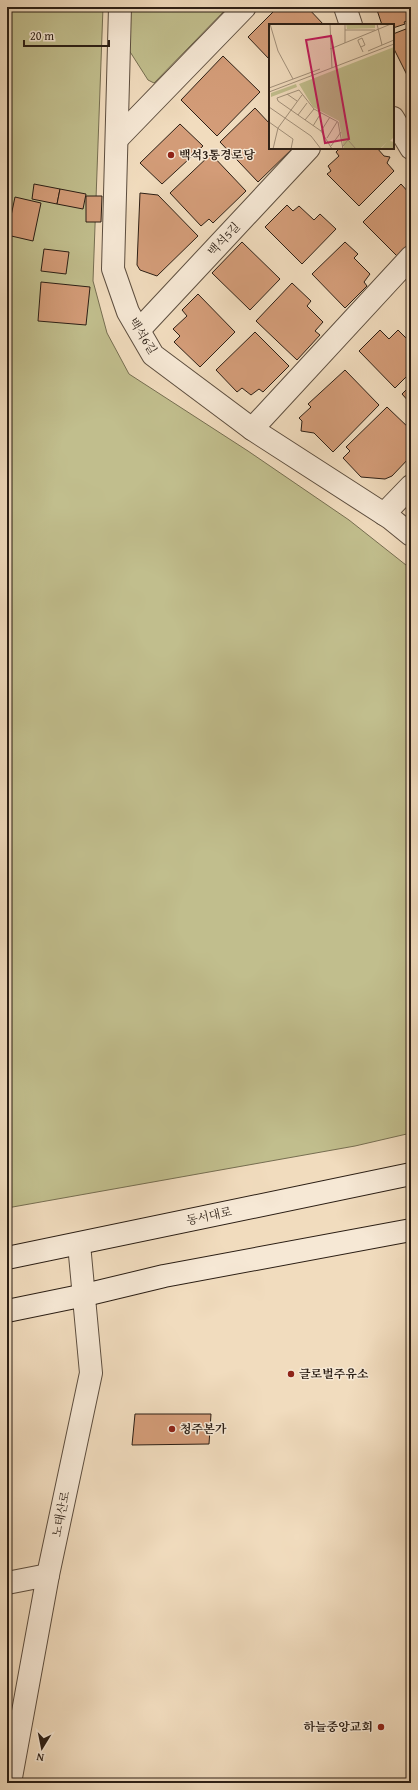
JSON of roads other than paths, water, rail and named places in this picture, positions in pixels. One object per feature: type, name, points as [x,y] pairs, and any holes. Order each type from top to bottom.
[{"type":"street","name":"백석6길","points":[[120,7],[113,269],[128,312],[153,355],[252,429],[384,514],[411,535]]},
{"type":"street","points":[[117,139],[245,7]]},
{"type":"street","points":[[345,7],[351,24]]},
{"type":"street","points":[[394,120],[411,148]]},
{"type":"street","name":"백석5길","points":[[139,330],[308,149]]},
{"type":"street","points":[[252,429],[411,257]]},
{"type":"street","points":[[384,514],[411,486]]},
{"type":"street","name":"동서대로","points":[[7,1258],[411,1174]]},
{"type":"street","points":[[7,1310],[85,1295],[164,1276],[411,1230]]},
{"type":"street","name":"노태산로","points":[[10,1783],[48,1575],[91,1373],[85,1295],[79,1244]]},
{"type":"street","points":[[7,1583],[48,1575]]},
{"type":"place","name":"백석3통경로당","points":[[171,155]]},
{"type":"place","name":"글로벌주유소","points":[[291,1374]]},
{"type":"place","name":"청주본가","points":[[172,1429]]},
{"type":"place","name":"하늘중앙교회","points":[[381,1727]]}]
